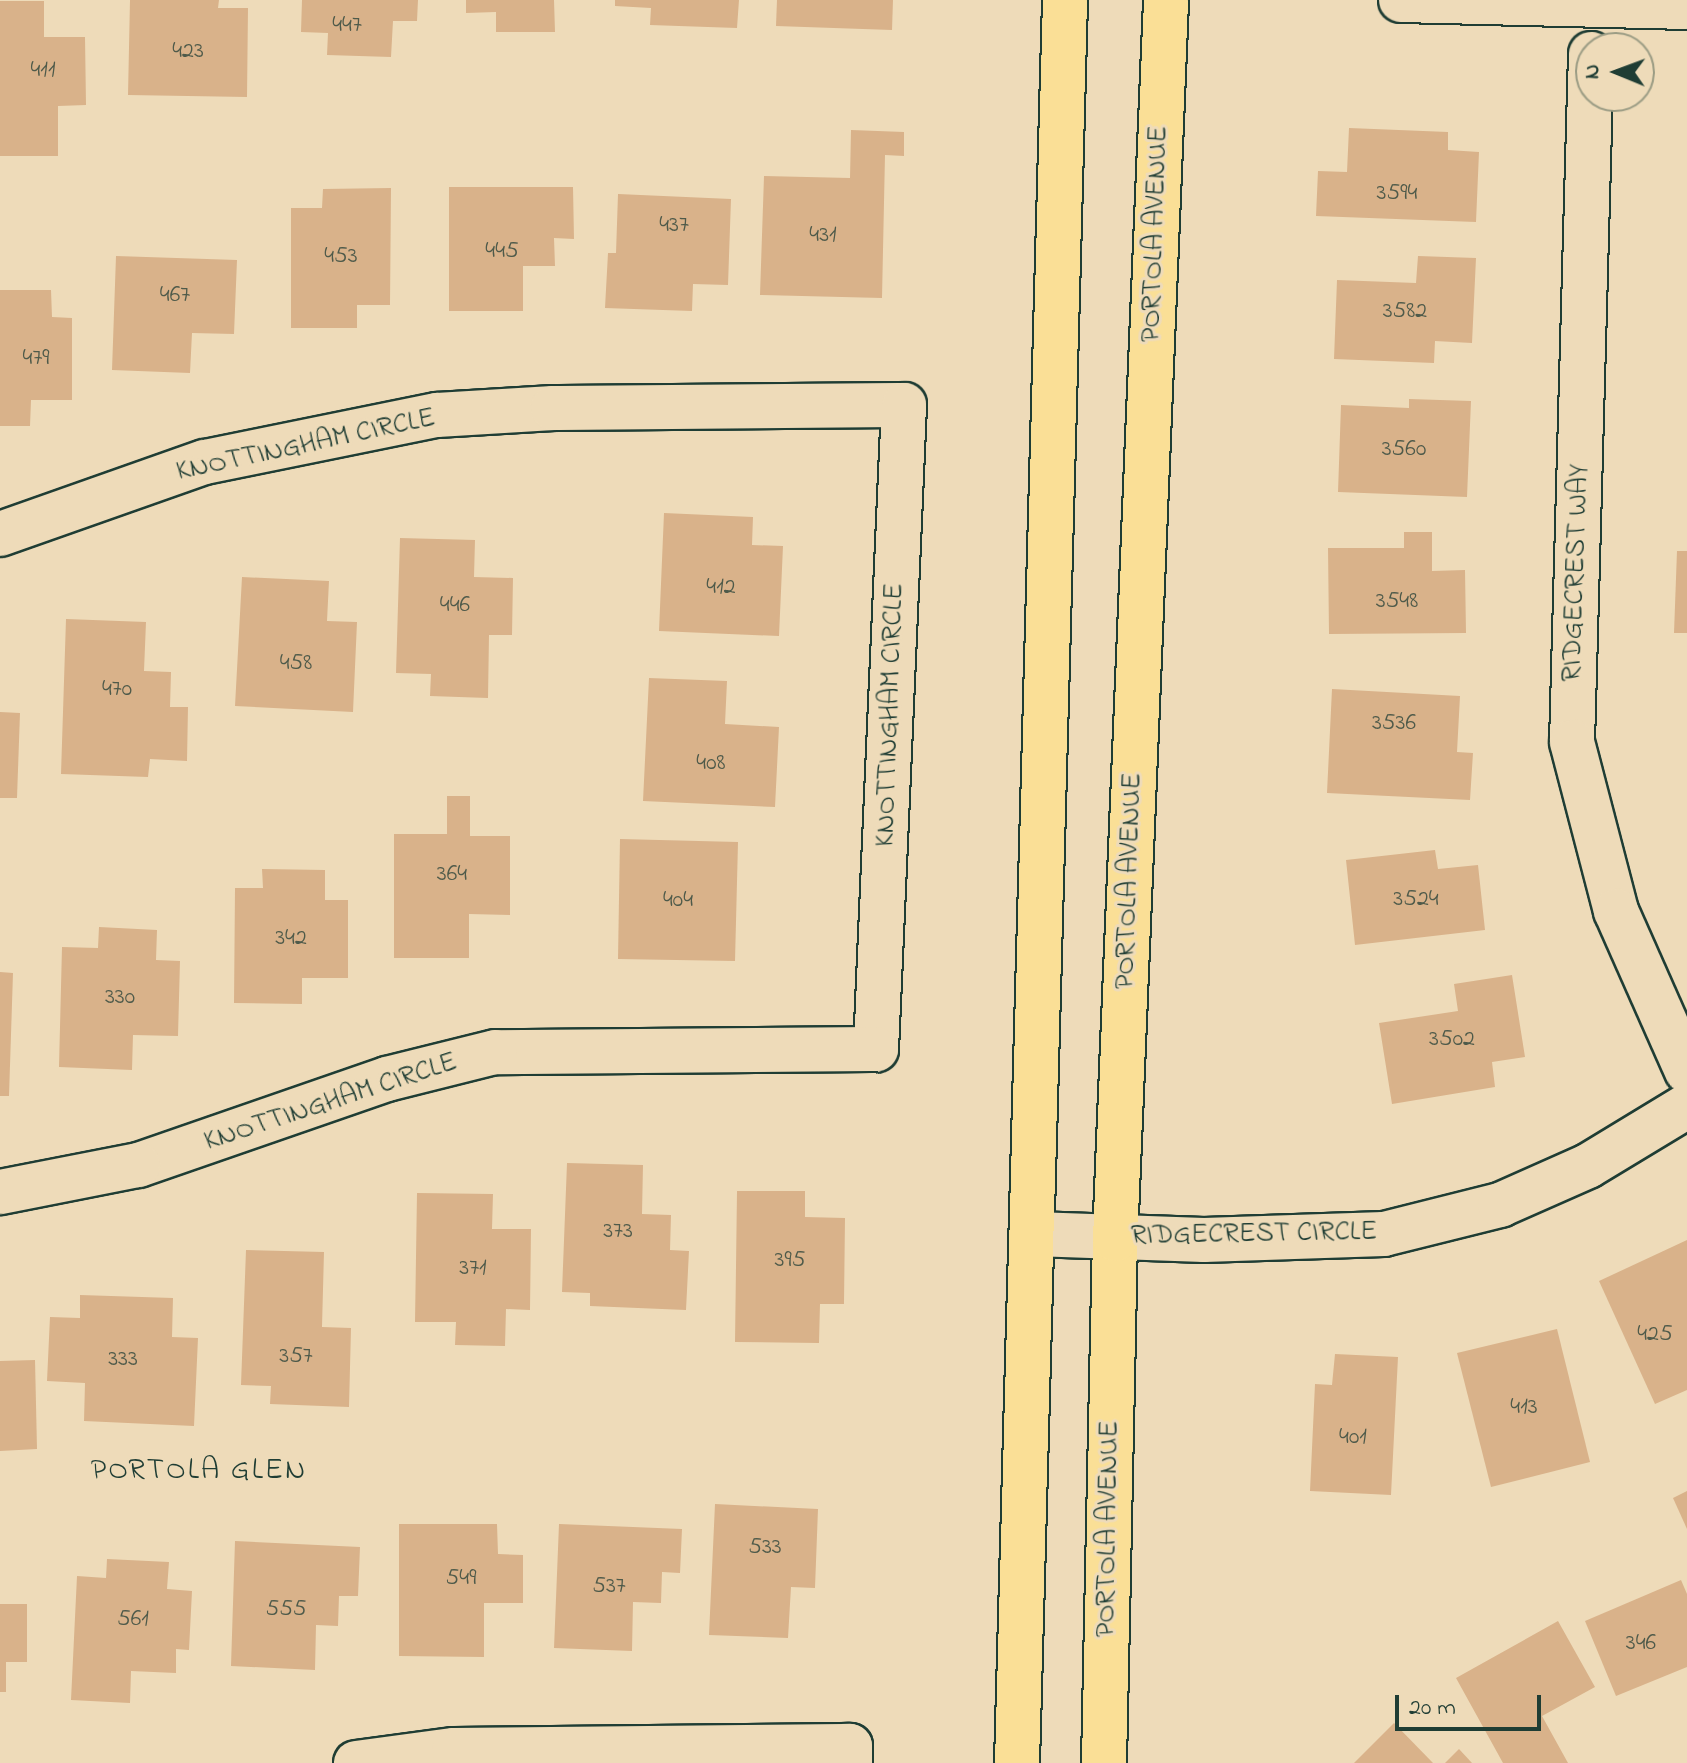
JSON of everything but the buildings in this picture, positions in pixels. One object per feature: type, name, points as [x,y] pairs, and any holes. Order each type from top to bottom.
[{"type":"main road","points":[[1017,1763],[1034,1234],[1065,0]]},
{"type":"main road","name":"PORTOLA AVENUE","points":[[1104,1763],[1115,1239],[1166,0]]},
{"type":"street","points":[[1401,0],[1687,7]]},
{"type":"street","points":[[1591,32],[1592,5]]},
{"type":"street","name":"RIDGECREST WAY","points":[[1589,112],[1572,742],[1616,911],[1687,1071]]},
{"type":"street","name":"KNOTTINGHAM CIRCLE","points":[[0,534],[205,462],[437,415],[553,408],[904,405],[876,1049],[495,1052],[387,1079],[138,1165],[0,1192]]},
{"type":"street","name":"RIDGECREST CIRCLE","points":[[1034,1234],[1115,1239],[1384,1234],[1500,1205],[1588,1166],[1687,1106]]},
{"type":"street","points":[[356,1763],[454,1750],[850,1746],[850,1763]]},
{"type":"district","name":"PORTOLA GLEN","points":[[199,1471]]}]
